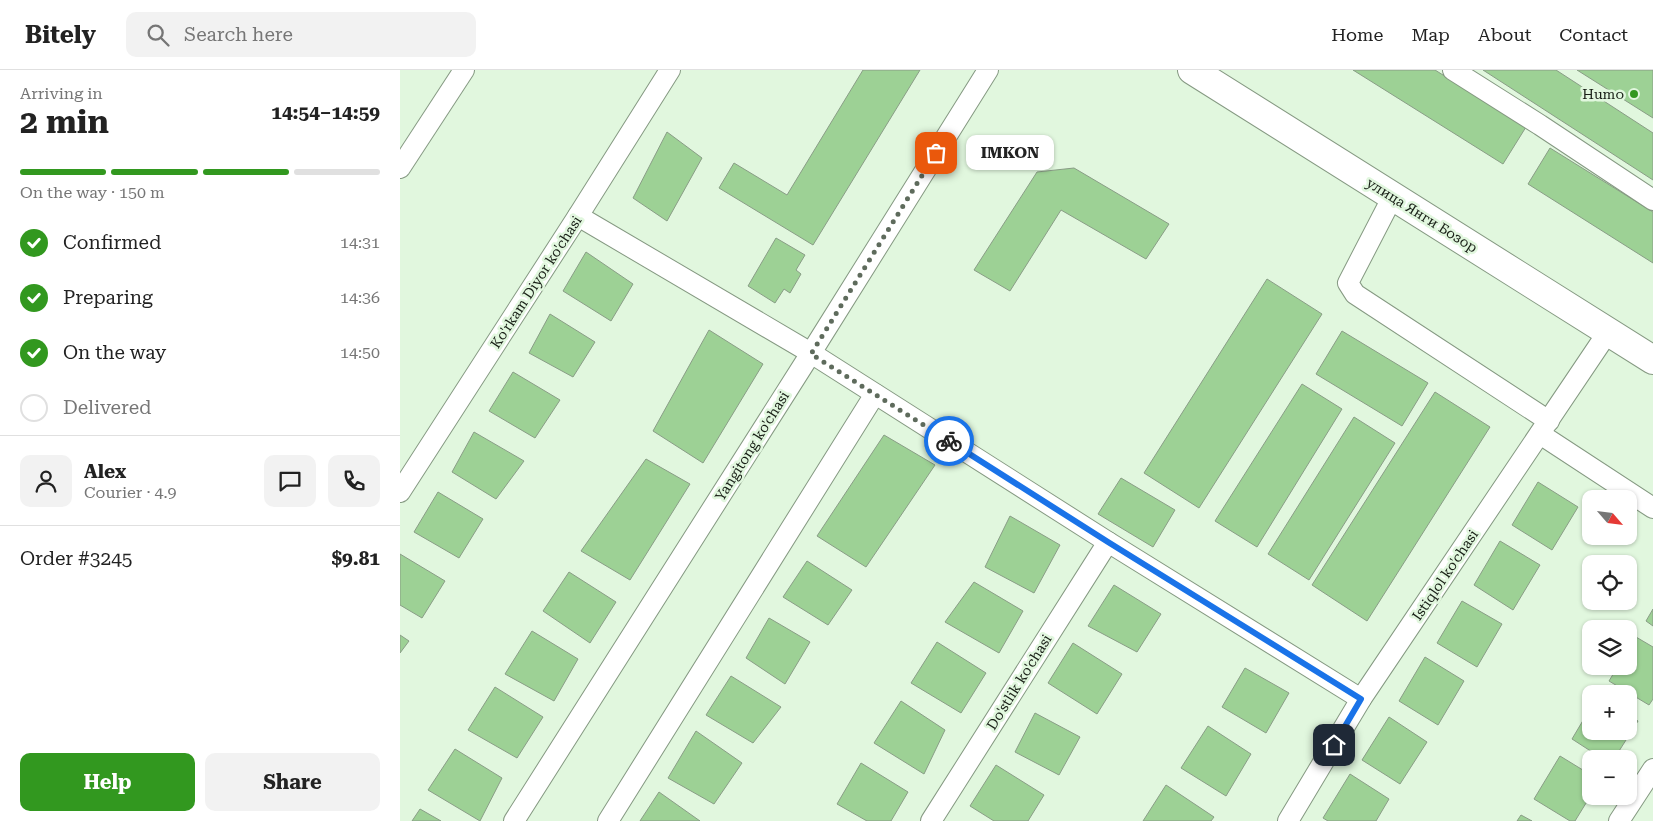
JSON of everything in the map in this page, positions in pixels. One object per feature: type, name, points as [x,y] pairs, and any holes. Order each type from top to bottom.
[{"type":"street","points":[[400,168],[464,70]]},
{"type":"street","name":"Ko'rkam Diyor ko'chasi","points":[[400,492],[670,70]]},
{"type":"street","name":"Yangitong ko'chasi","points":[[514,821],[811,354],[988,70]]},
{"type":"street","name":"улица Янги Бозор","points":[[1192,70],[1653,360]]},
{"type":"street","points":[[1453,70],[1653,200]]},
{"type":"street","points":[[1393,196],[1348,283],[1356,294],[1545,428],[1653,508]]},
{"type":"street","points":[[578,216],[811,354],[1361,699]]},
{"type":"street","name":"Istiqlol ko'chasi","points":[[1288,821],[1361,699],[1608,332]]},
{"type":"street","points":[[608,821],[875,394]]},
{"type":"street","name":"Do'stlik ko'chasi","points":[[930,821],[1108,542]]},
{"type":"street","points":[[1619,821],[1653,770]]},
{"type":"building","points":[[863,70],[920,70],[813,245],[719,188],[734,163],[787,195]]},
{"type":"building","points":[[1353,70],[1435,70],[1526,127],[1503,164]]},
{"type":"building","points":[[1483,70],[1556,70],[1653,133],[1653,180]]},
{"type":"building","name":"Humo","points":[[1577,70],[1653,70],[1653,118]]},
{"type":"building","points":[[667,132],[702,158],[667,221],[633,198]]},
{"type":"building","points":[[1550,148],[1653,212],[1653,263],[1528,184]]},
{"type":"building","points":[[1074,168],[1169,224],[1146,259],[1061,210],[1010,291],[974,270],[1037,172]]},
{"type":"building","points":[[776,238],[805,255],[796,270],[801,274],[790,293],[784,289],[775,303],[748,286]]},
{"type":"building","points":[[586,252],[633,284],[611,321],[563,291]]},
{"type":"building","points":[[1267,279],[1322,314],[1199,508],[1144,473]]},
{"type":"building","points":[[550,314],[595,342],[573,377],[529,353]]},
{"type":"building","points":[[709,330],[763,364],[703,463],[653,431]]},
{"type":"building","points":[[1342,331],[1428,383],[1402,426],[1316,374]]},
{"type":"building","points":[[513,372],[560,400],[535,438],[489,411]]},
{"type":"building","points":[[1302,384],[1342,409],[1257,547],[1215,521]]},
{"type":"building","points":[[1435,392],[1490,427],[1367,621],[1312,585]]},
{"type":"building","points":[[1354,417],[1395,443],[1309,580],[1268,554]]},
{"type":"building","points":[[474,432],[524,461],[496,499],[452,472]]},
{"type":"building","points":[[884,435],[935,465],[866,567],[817,536]]},
{"type":"building","points":[[646,459],[690,484],[630,580],[581,551]]},
{"type":"building","points":[[1121,478],[1175,510],[1153,547],[1098,514]]},
{"type":"building","points":[[1538,482],[1578,507],[1552,550],[1512,525]]},
{"type":"building","points":[[438,492],[483,519],[459,558],[414,532]]},
{"type":"building","points":[[1010,516],[1060,545],[1034,593],[985,567]]},
{"type":"building","points":[[1500,541],[1540,565],[1513,610],[1474,585]]},
{"type":"building","points":[[400,554],[445,581],[422,618],[400,605]]},
{"type":"building","points":[[807,561],[852,590],[828,625],[783,597]]},
{"type":"building","points":[[569,572],[616,602],[590,643],[543,611]]},
{"type":"building","points":[[974,582],[1023,611],[999,653],[945,622]]},
{"type":"building","points":[[1114,585],[1161,614],[1137,652],[1088,626]]},
{"type":"building","points":[[1462,601],[1502,624],[1477,667],[1437,643]]},
{"type":"building","points":[[1653,609],[1653,626],[1646,621]]},
{"type":"building","points":[[769,618],[810,642],[785,684],[746,658]]},
{"type":"building","points":[[532,631],[578,659],[554,701],[505,674]]},
{"type":"building","points":[[400,635],[409,641],[400,653]]},
{"type":"building","points":[[1637,638],[1653,647],[1653,699],[1649,705],[1637,698],[1637,685],[1616,685],[1609,681],[1613,675],[1637,675]]},
{"type":"building","points":[[937,642],[986,673],[961,713],[911,683]]},
{"type":"building","points":[[1073,643],[1122,674],[1097,714],[1048,683]]},
{"type":"building","points":[[1425,657],[1464,681],[1438,725],[1399,701]]},
{"type":"building","points":[[1245,668],[1289,693],[1266,733],[1222,707]]},
{"type":"building","points":[[731,676],[781,707],[753,743],[706,715]]},
{"type":"building","points":[[495,687],[543,717],[517,758],[468,730]]},
{"type":"building","points":[[901,701],[945,730],[924,774],[874,743]]},
{"type":"building","points":[[1035,713],[1080,737],[1059,775],[1015,752]]},
{"type":"building","points":[[1389,717],[1427,742],[1400,784],[1362,760]]},
{"type":"building","points":[[1582,722],[1582,740],[1626,740],[1620,750],[1589,750],[1572,739]]},
{"type":"building","points":[[1208,726],[1251,754],[1226,796],[1181,768]]},
{"type":"building","points":[[696,731],[742,763],[714,804],[668,778]]},
{"type":"building","points":[[455,749],[502,778],[480,821],[428,790]]},
{"type":"building","points":[[1560,756],[1582,769],[1582,805],[1585,805],[1575,821],[1570,821],[1534,799]]},
{"type":"building","points":[[861,763],[908,792],[891,821],[867,821],[837,804]]},
{"type":"building","points":[[996,765],[1044,795],[1028,821],[994,821],[970,806]]},
{"type":"building","points":[[1350,774],[1389,799],[1376,821],[1328,821],[1323,818]]},
{"type":"building","points":[[1166,785],[1214,817],[1211,821],[1143,821]]},
{"type":"building","points":[[659,792],[700,821],[640,821]]},
{"type":"building","points":[[420,809],[441,821],[412,821]]},
{"type":"building","points":[[1521,815],[1532,821],[1517,821]]},
{"type":"way so far","points":[[936,153],[811,354],[949,441]]},
{"type":"place","name":"Humo","points":[[1634,94]]},
{"type":"place","name":"IMKON","points":[[936,153]]},
{"type":"route","points":[[949,441],[1361,699],[1334,745]]}]
